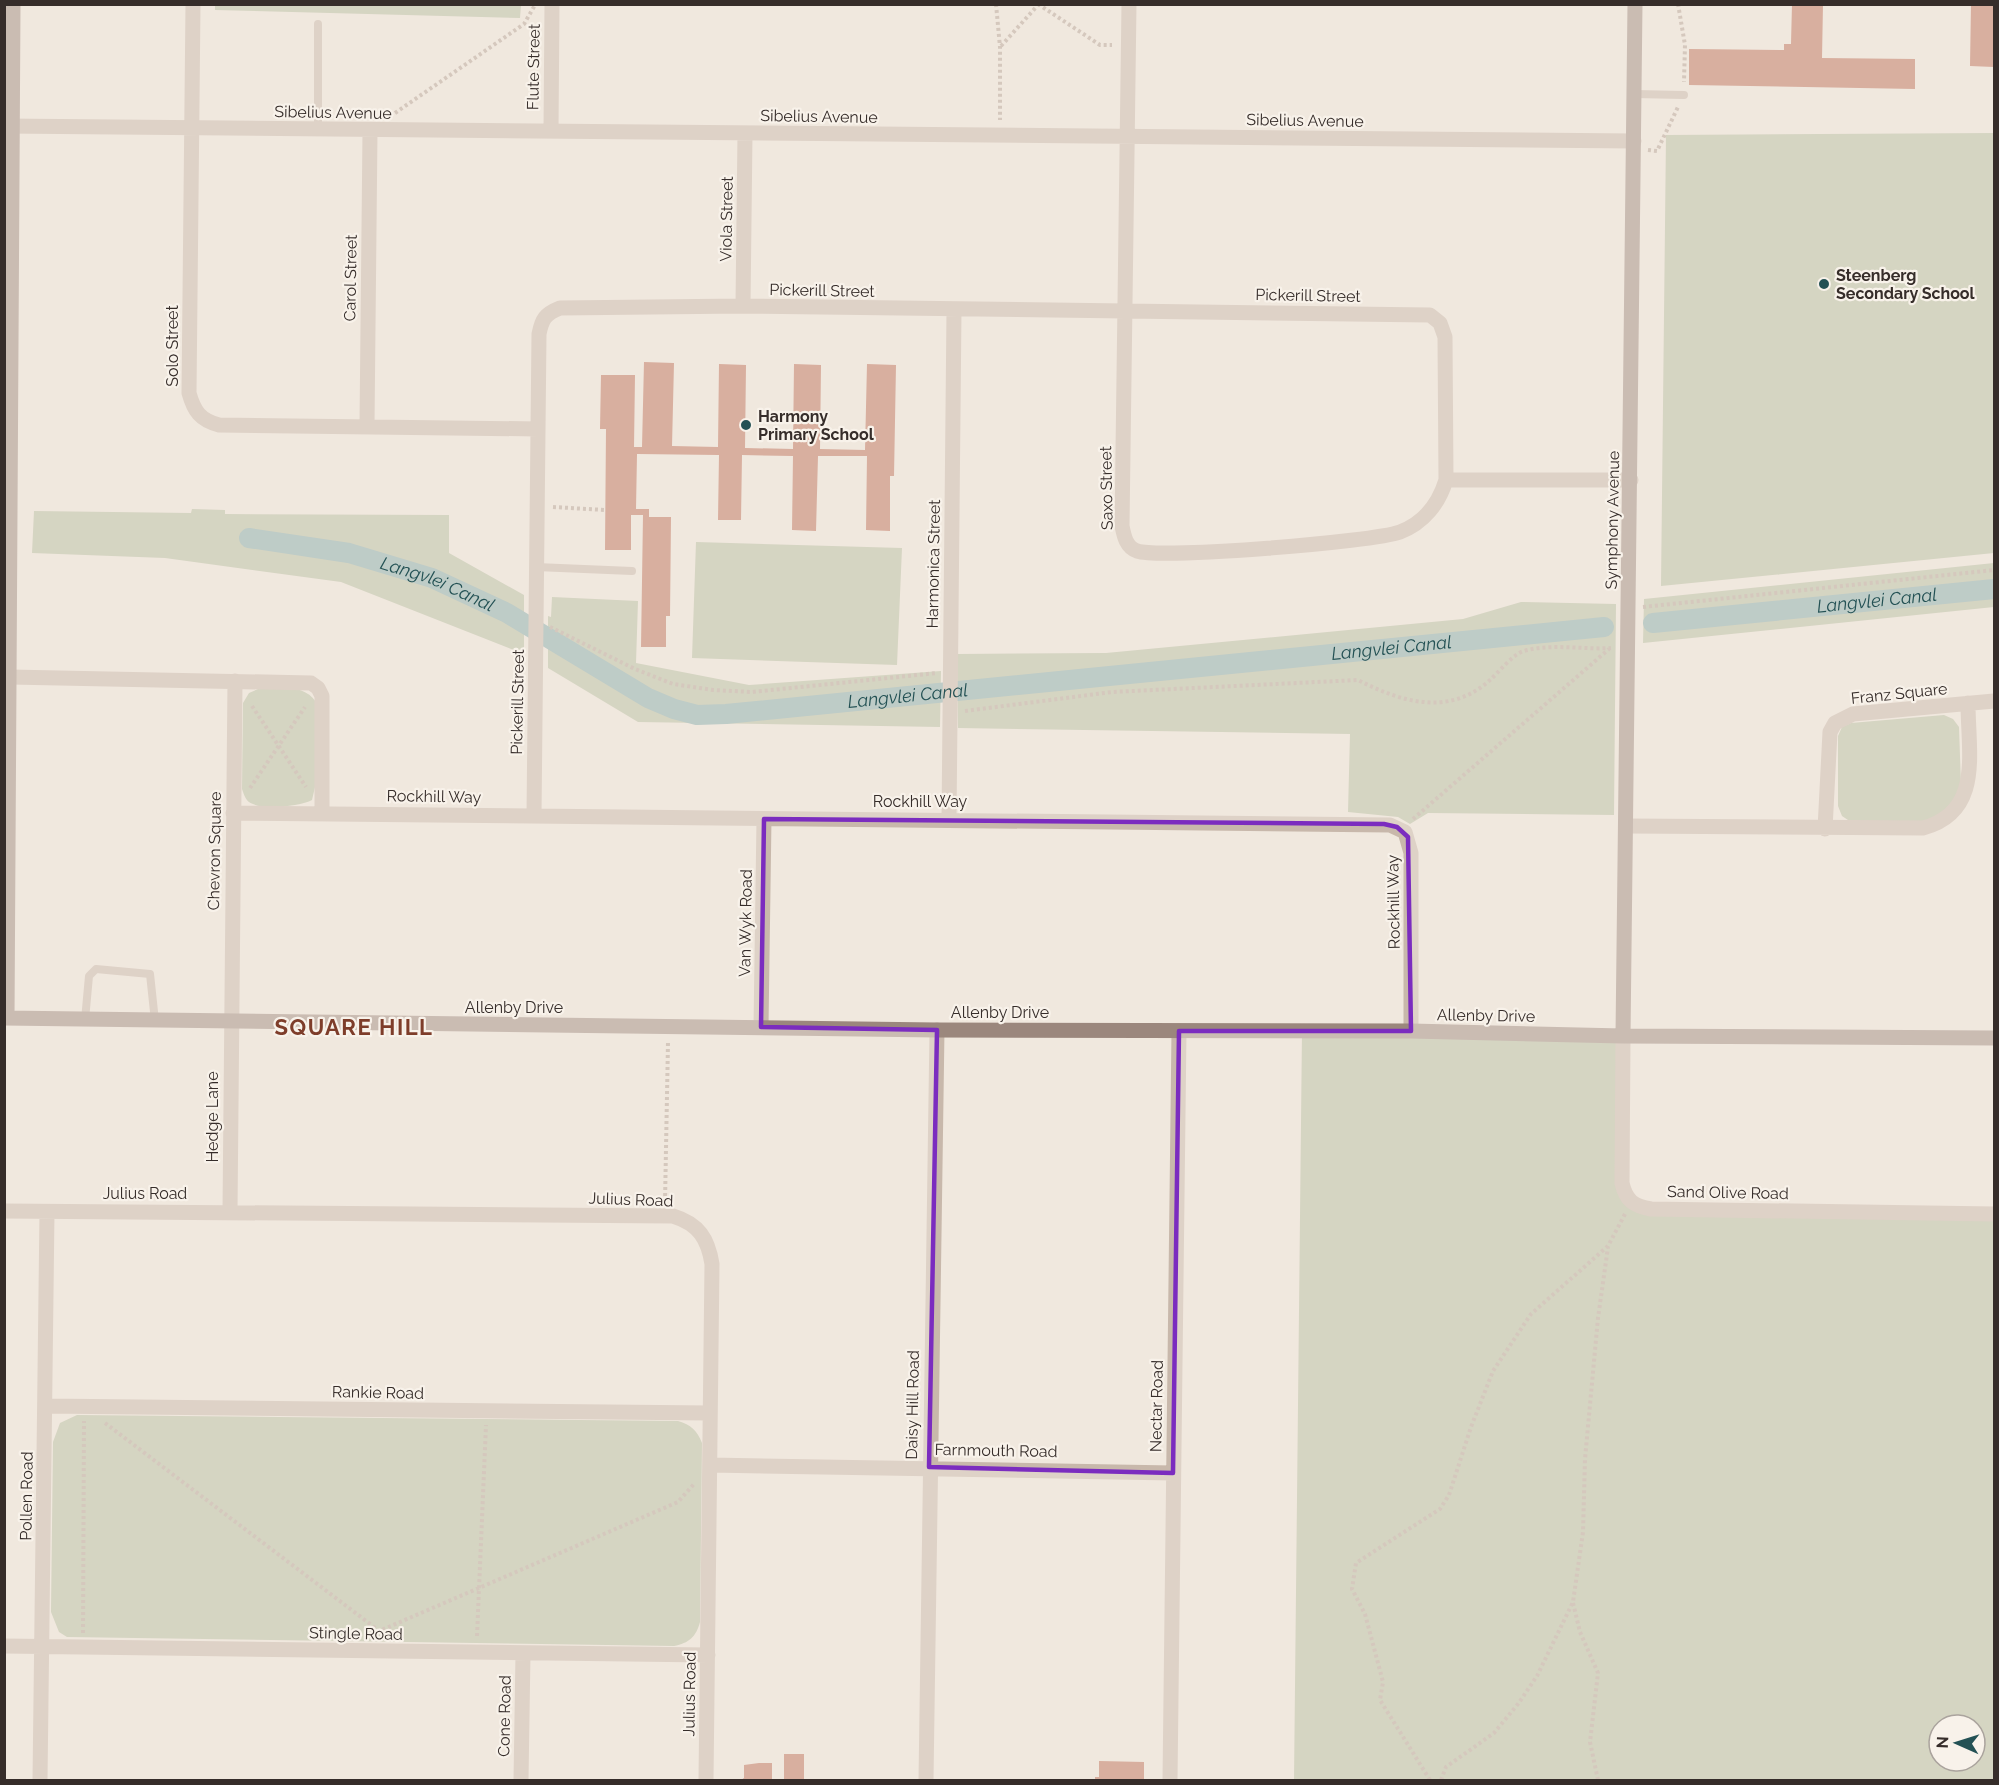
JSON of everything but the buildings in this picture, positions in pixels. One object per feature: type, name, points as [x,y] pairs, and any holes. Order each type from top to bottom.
[{"type":"street","points":[[6,1018],[10,676],[9,126],[13,4]]},
{"type":"street","name":"Solo Street","points":[[193,4],[189,393],[197,414],[205,421],[219,425],[367,425],[537,429]]},
{"type":"street","name":"Flute Street","points":[[551,130],[552,4]]},
{"type":"street","name":"Saxo Street","points":[[1129,4],[1122,526],[1125,541],[1134,550],[1149,554],[1226,550],[1386,536],[1418,523],[1441,495],[1446,480]]},
{"type":"street","name":"Symphony Avenue","points":[[1623,1036],[1627,826],[1624,646],[1635,607],[1630,480],[1635,4]]},
{"type":"street","name":"Sibelius Avenue","points":[[9,126],[1634,141]]},
{"type":"street","name":"Carol Street","points":[[367,425],[370,131]]},
{"type":"street","name":"Viola Street","points":[[743,306],[745,133]]},
{"type":"street","name":"Pickerill Street","points":[[534,815],[539,334],[542,321],[548,313],[574,306],[743,306],[1430,315],[1440,323],[1445,337],[1446,480]]},
{"type":"street","name":"Harmonica Street","points":[[949,819],[948,696],[954,310]]},
{"type":"street","points":[[1446,480],[1630,480]]},
{"type":"street","points":[[10,676],[303,681],[318,688],[322,696],[322,813]]},
{"type":"street","name":"Chevron Square","points":[[230,1022],[235,681]]},
{"type":"street","name":"Franz Square","points":[[1825,829],[1830,732],[1835,723],[1853,714],[1995,701]]},
{"type":"street","name":"Franz Square","points":[[1627,826],[1923,828],[1949,818],[1965,792],[1968,703]]},
{"type":"street","name":"Rockhill Way","points":[[233,813],[1384,824],[1401,829],[1408,837],[1411,853],[1411,1031]]},
{"type":"street","name":"Van Wyk Road","points":[[761,1027],[764,819]]},
{"type":"street","name":"Allenby Drive","points":[[6,1018],[937,1030],[1411,1031],[1623,1036],[1995,1038]]},
{"type":"street","name":"Hedge Lane","points":[[230,1022],[230,1211]]},
{"type":"street","name":"Daisy Hill Road","points":[[926,1780],[937,1030]]},
{"type":"street","name":"Nectar Road","points":[[1170,1780],[1179,1031]]},
{"type":"street","points":[[1623,1036],[1622,1183],[1624,1194],[1631,1203]]},
{"type":"street","name":"Sand Olive Road","points":[[1631,1203],[1651,1209],[1995,1214]]},
{"type":"street","name":"Julius Road","points":[[4,1211],[673,1216],[696,1226],[704,1235],[710,1249],[712,1264],[706,1780]]},
{"type":"street","name":"Pollen Road","points":[[40,1780],[47,1212]]},
{"type":"street","name":"Rankie Road","points":[[45,1406],[710,1413]]},
{"type":"street","name":"Farnmouth Road","points":[[710,1465],[1173,1473]]},
{"type":"street","name":"Stingle Road","points":[[4,1646],[708,1655]]},
{"type":"street","name":"Cone Road","points":[[521,1780],[523,1653]]},
{"type":"lane","points":[[318,24],[318,129]]},
{"type":"lane","points":[[1634,94],[1684,94]]},
{"type":"lane","points":[[536,567],[632,571]]},
{"type":"lane","points":[[85,1020],[88,976],[96,969],[150,974],[155,1021]]},
{"type":"path","points":[[370,131],[524,24],[535,4]]},
{"type":"path","points":[[996,4],[1000,47],[1000,136]]},
{"type":"path","points":[[1000,47],[1038,4],[1100,45],[1128,45]]},
{"type":"path","points":[[537,507],[605,510]]},
{"type":"path","points":[[1635,607],[1995,570]]},
{"type":"path","points":[[536,620],[635,669],[673,684],[713,690],[752,692],[949,675]]},
{"type":"path","points":[[949,713],[1112,692],[1358,680],[1389,696],[1416,703],[1447,702],[1480,689],[1522,651],[1552,647],[1610,649],[1624,646]]},
{"type":"path","points":[[1401,829],[1610,649]]},
{"type":"path","points":[[235,681],[322,813]]},
{"type":"path","points":[[233,813],[318,688]]},
{"type":"path","points":[[661,1216],[666,1199],[668,1026]]},
{"type":"path","points":[[1441,1780],[1446,1767],[1494,1733],[1518,1704],[1537,1676],[1573,1602],[1583,1532],[1585,1459],[1598,1318],[1608,1246],[1631,1203]]},
{"type":"path","points":[[1430,1780],[1380,1700],[1383,1682],[1365,1614],[1352,1589],[1356,1563],[1440,1509],[1449,1495],[1471,1427],[1493,1371],[1531,1314],[1608,1246]]},
{"type":"path","points":[[84,1407],[378,1630]]},
{"type":"path","points":[[83,1648],[84,1407]]},
{"type":"path","points":[[476,1652],[486,1411]]},
{"type":"path","points":[[378,1630],[678,1502],[710,1465]]},
{"type":"path","points":[[1573,1602],[1580,1632],[1598,1673],[1590,1742],[1598,1780]]},
{"type":"path","points":[[373,1651],[378,1630]]},
{"type":"highlighted area","points":[[764,819],[1384,824],[1397,827],[1408,837],[1411,1031],[1179,1031],[1173,1473],[929,1467],[937,1030],[761,1027]]},
{"type":"green space","points":[[215,4],[521,5],[520,18],[215,10]]},
{"type":"green space","name":"Steenberg Secondary School","points":[[1994,133],[1994,553],[1661,586],[1666,135]]},
{"type":"green space","points":[[192,509],[225,510],[225,514],[449,515],[449,553],[524,595],[524,654],[341,582],[165,558],[32,553],[34,511],[191,513]]},
{"type":"green space","points":[[696,542],[902,548],[897,665],[692,658]]},
{"type":"green space","points":[[1994,563],[1994,607],[1643,643],[1644,599]]},
{"type":"green space","points":[[552,597],[638,601],[636,663],[749,685],[941,671],[940,727],[638,722],[548,668],[548,616],[551,617]]},
{"type":"green space","points":[[1521,602],[1616,604],[1614,815],[1428,813],[1410,824],[1398,817],[1348,812],[1350,734],[958,728],[957,654],[1106,653],[1463,619]]},
{"type":"green space","points":[[290,688],[304,692],[316,702],[315,787],[312,800],[292,805],[266,807],[251,803],[245,796],[242,789],[243,703],[249,693],[258,689]]},
{"type":"green space","points":[[1944,715],[1953,719],[1959,727],[1961,785],[1956,799],[1932,822],[1851,822],[1842,816],[1838,806],[1838,736],[1842,727],[1851,723]]},
{"type":"green space","points":[[1302,1030],[1623,1036],[1622,1183],[1631,1203],[1994,1214],[1994,1780],[1294,1780]]},
{"type":"green space","points":[[77,1415],[678,1421],[693,1429],[702,1443],[700,1622],[691,1638],[674,1646],[67,1637],[59,1632],[51,1612],[53,1442],[60,1423]]},
{"type":"waterway","name":"Langvlei Canal","points":[[249,538],[349,553],[432,578],[507,613],[648,698],[674,709],[697,715],[726,714],[1604,627]]},
{"type":"waterway","name":"Langvlei Canal","points":[[1653,623],[1994,589]]},
{"type":"place","name":"Steenberg Secondary School","points":[[1824,284]]},
{"type":"place","name":"Harmony Primary School","points":[[746,425]]},
{"type":"district","name":"SQUARE HILL","points":[[354,1027]]}]
